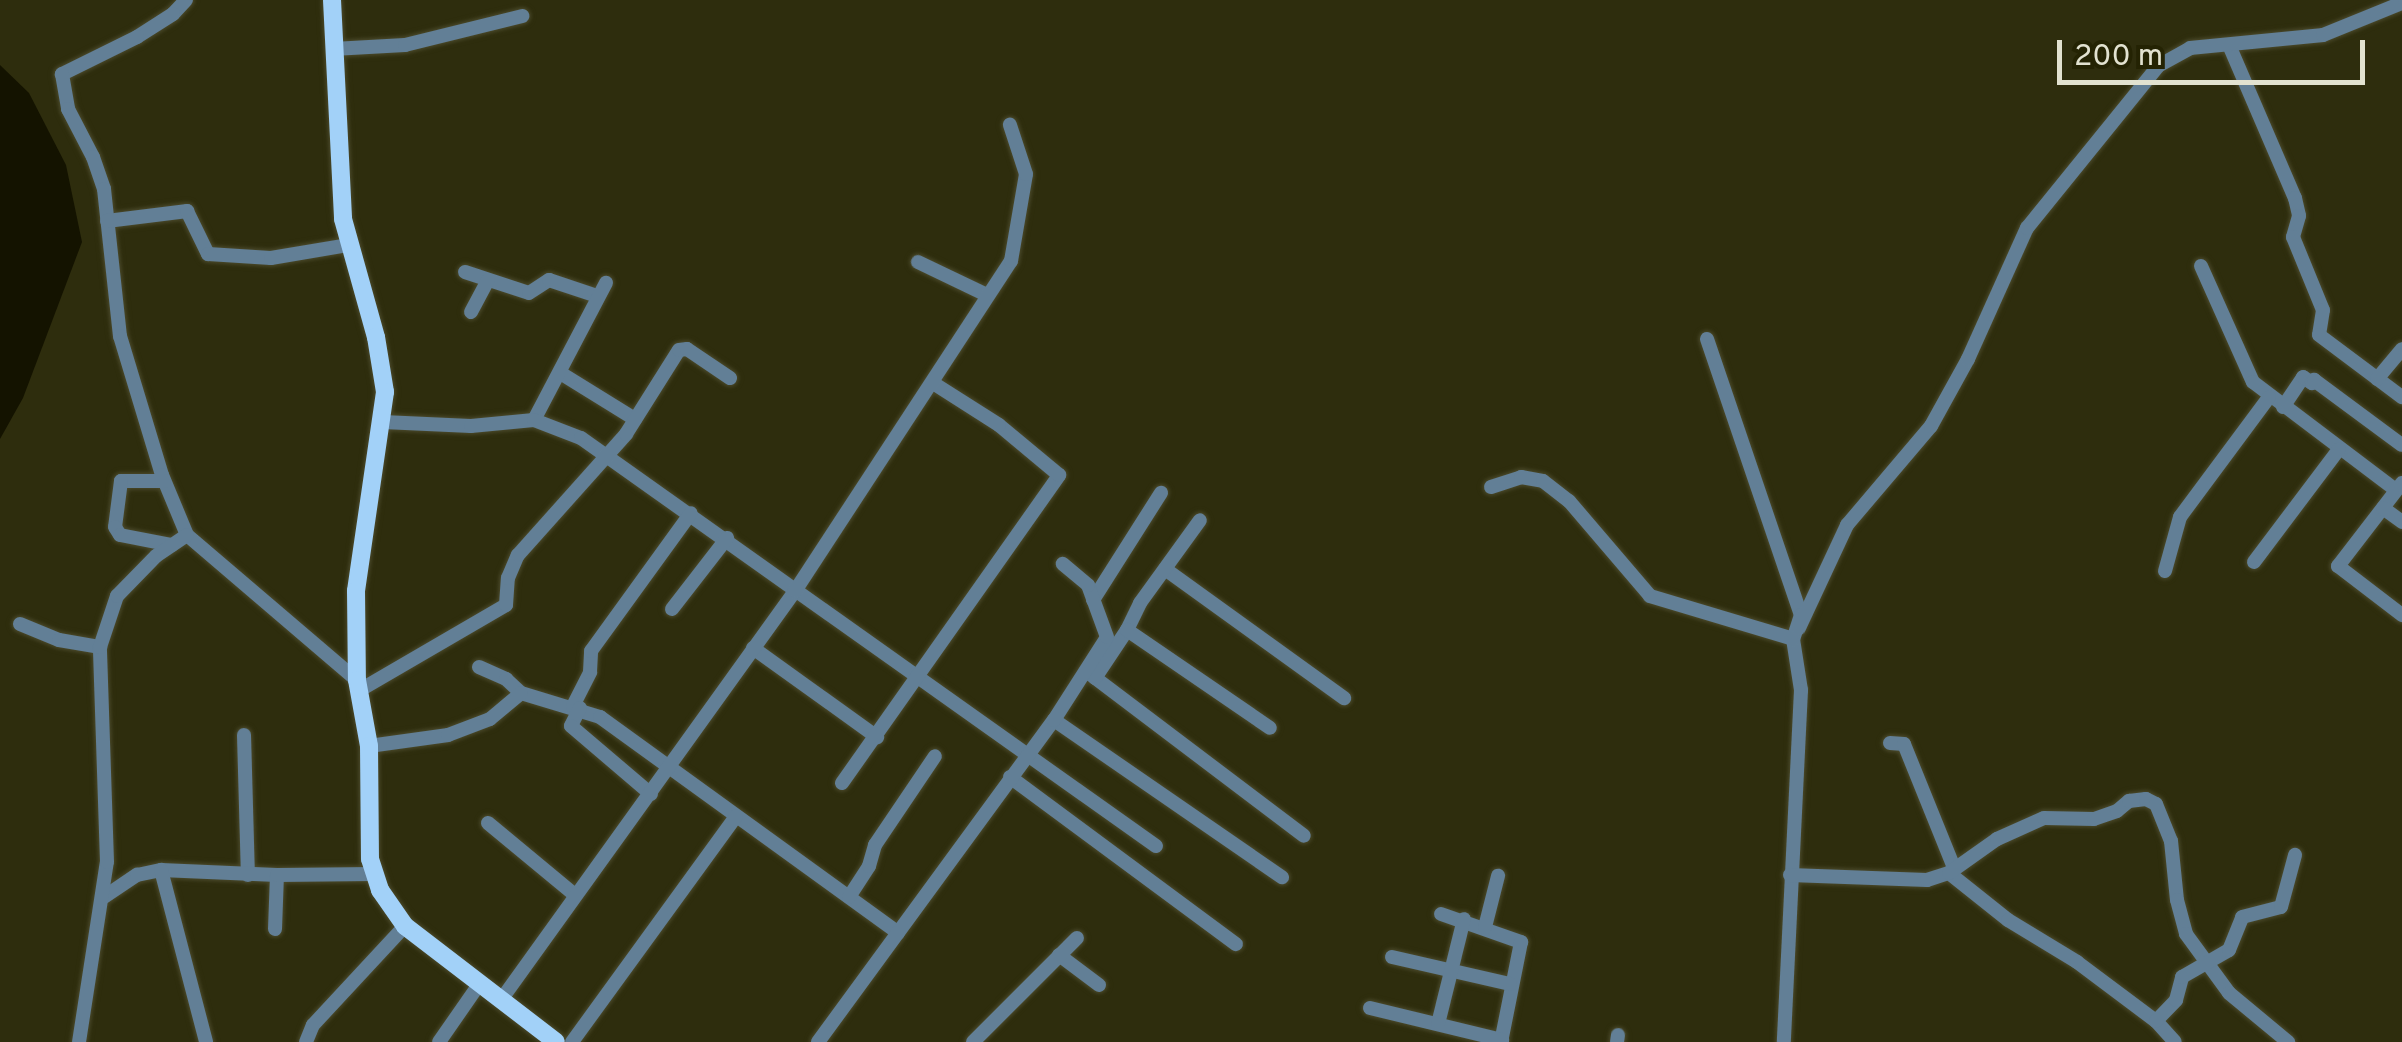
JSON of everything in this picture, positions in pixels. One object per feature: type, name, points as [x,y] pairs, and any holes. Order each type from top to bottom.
[{"type":"main road","points":[[332,0],[340,189],[349,246],[383,368],[383,422],[356,591],[358,685],[368,746],[366,842],[374,874],[389,907],[405,926],[556,1042]]},
{"type":"street","points":[[186,0],[173,14],[137,36],[62,74],[68,109],[100,173],[120,336],[164,480],[187,535],[358,685],[522,596]]},
{"type":"street","points":[[1796,633],[1847,525],[1932,426],[1983,328],[2016,246],[2040,208],[2164,61],[2190,48],[2323,35],[2402,3]]},
{"type":"street","points":[[333,49],[405,45],[522,16]]},
{"type":"street","points":[[2229,45],[2295,198],[2299,212],[2293,237],[2322,310],[2319,336],[2402,397]]},
{"type":"street","points":[[501,1000],[575,894],[758,652],[1014,253],[1026,174],[1010,125]]},
{"type":"street","points":[[107,221],[188,210],[208,254],[271,258],[349,246]]},
{"type":"street","points":[[918,262],[987,295]]},
{"type":"street","points":[[2202,266],[2248,376],[2339,449],[2399,487],[2338,566],[2402,615]]},
{"type":"street","points":[[465,272],[529,293],[549,280],[602,290],[562,374],[534,420]]},
{"type":"street","points":[[471,312],[488,280]]},
{"type":"street","points":[[1707,338],[1801,615],[1796,633],[1801,690],[1784,1042]]},
{"type":"street","points":[[506,605],[508,578],[518,556],[608,456],[681,348],[730,378]]},
{"type":"street","points":[[2378,380],[2402,349]]},
{"type":"street","points":[[562,374],[635,419]]},
{"type":"street","points":[[2283,407],[2303,377],[2312,383],[2314,380],[2402,445]]},
{"type":"street","points":[[842,783],[1059,476],[998,425],[933,384]]},
{"type":"street","points":[[2165,571],[2180,517],[2269,396]]},
{"type":"street","points":[[383,422],[471,426],[534,420],[581,438],[1156,846]]},
{"type":"street","points":[[2254,562],[2339,449]]},
{"type":"street","points":[[1490,487],[1520,478],[1543,481],[1569,501],[1650,596],[1796,633]]},
{"type":"street","points":[[164,480],[122,480],[115,528],[120,535],[172,546]]},
{"type":"street","points":[[1092,600],[1161,492]]},
{"type":"street","points":[[2382,508],[2402,522]]},
{"type":"street","points":[[650,794],[571,726],[590,672],[590,653],[692,514]]},
{"type":"street","points":[[818,1042],[1027,752],[1127,630],[1200,520]]},
{"type":"street","points":[[79,1042],[104,897],[100,647],[117,596],[187,535]]},
{"type":"street","points":[[672,609],[727,538]]},
{"type":"street","points":[[1064,564],[1088,585],[1108,634],[1091,675]]},
{"type":"street","points":[[1165,569],[1344,698]]},
{"type":"street","points":[[20,624],[60,640],[100,647]]},
{"type":"street","points":[[1127,630],[1270,728]]},
{"type":"street","points":[[758,652],[876,737]]},
{"type":"street","points":[[479,668],[506,679],[521,694],[576,707],[612,726],[898,933]]},
{"type":"street","points":[[1091,675],[1304,836]]},
{"type":"street","points":[[368,746],[448,735],[490,719],[521,694]]},
{"type":"street","points":[[1054,720],[1282,877]]},
{"type":"street","points":[[244,735],[248,875]]},
{"type":"street","points":[[1890,743],[1904,744],[1952,871],[2008,920],[2077,962],[2156,1021],[2174,1042]]},
{"type":"street","points":[[849,897],[870,866],[875,845],[935,756]]},
{"type":"street","points":[[1010,777],[1236,944]]},
{"type":"street","points":[[1790,875],[1926,880],[1952,871],[1998,839],[2044,818],[2094,818],[2117,811],[2129,800],[2146,798],[2156,804],[2170,841],[2177,900],[2186,934],[2228,993],[2288,1042]]},
{"type":"street","points":[[572,1042],[736,816]]},
{"type":"street","points":[[488,823],[575,894]]},
{"type":"street","points":[[2156,1021],[2176,1000],[2182,977],[2202,961],[2229,950],[2242,917],[2280,906],[2295,855]]},
{"type":"street","points":[[104,897],[136,875],[161,870],[248,875],[374,874]]},
{"type":"street","points":[[161,870],[206,1042]]},
{"type":"street","points":[[275,928],[277,875]]},
{"type":"street","points":[[1485,927],[1498,876]]},
{"type":"street","points":[[1370,1008],[1502,1041],[1521,942],[1441,914]]},
{"type":"street","points":[[1438,1024],[1464,920]]},
{"type":"street","points":[[306,1042],[313,1025],[405,926]]},
{"type":"street","points":[[973,1042],[1078,938]]},
{"type":"street","points":[[1059,955],[1099,986]]},
{"type":"street","points":[[1392,958],[1510,984]]},
{"type":"street","points":[[439,1042],[480,983]]},
{"type":"shaded area","points":[[0,65],[29,93],[66,165],[82,242],[23,398],[0,439]]}]
